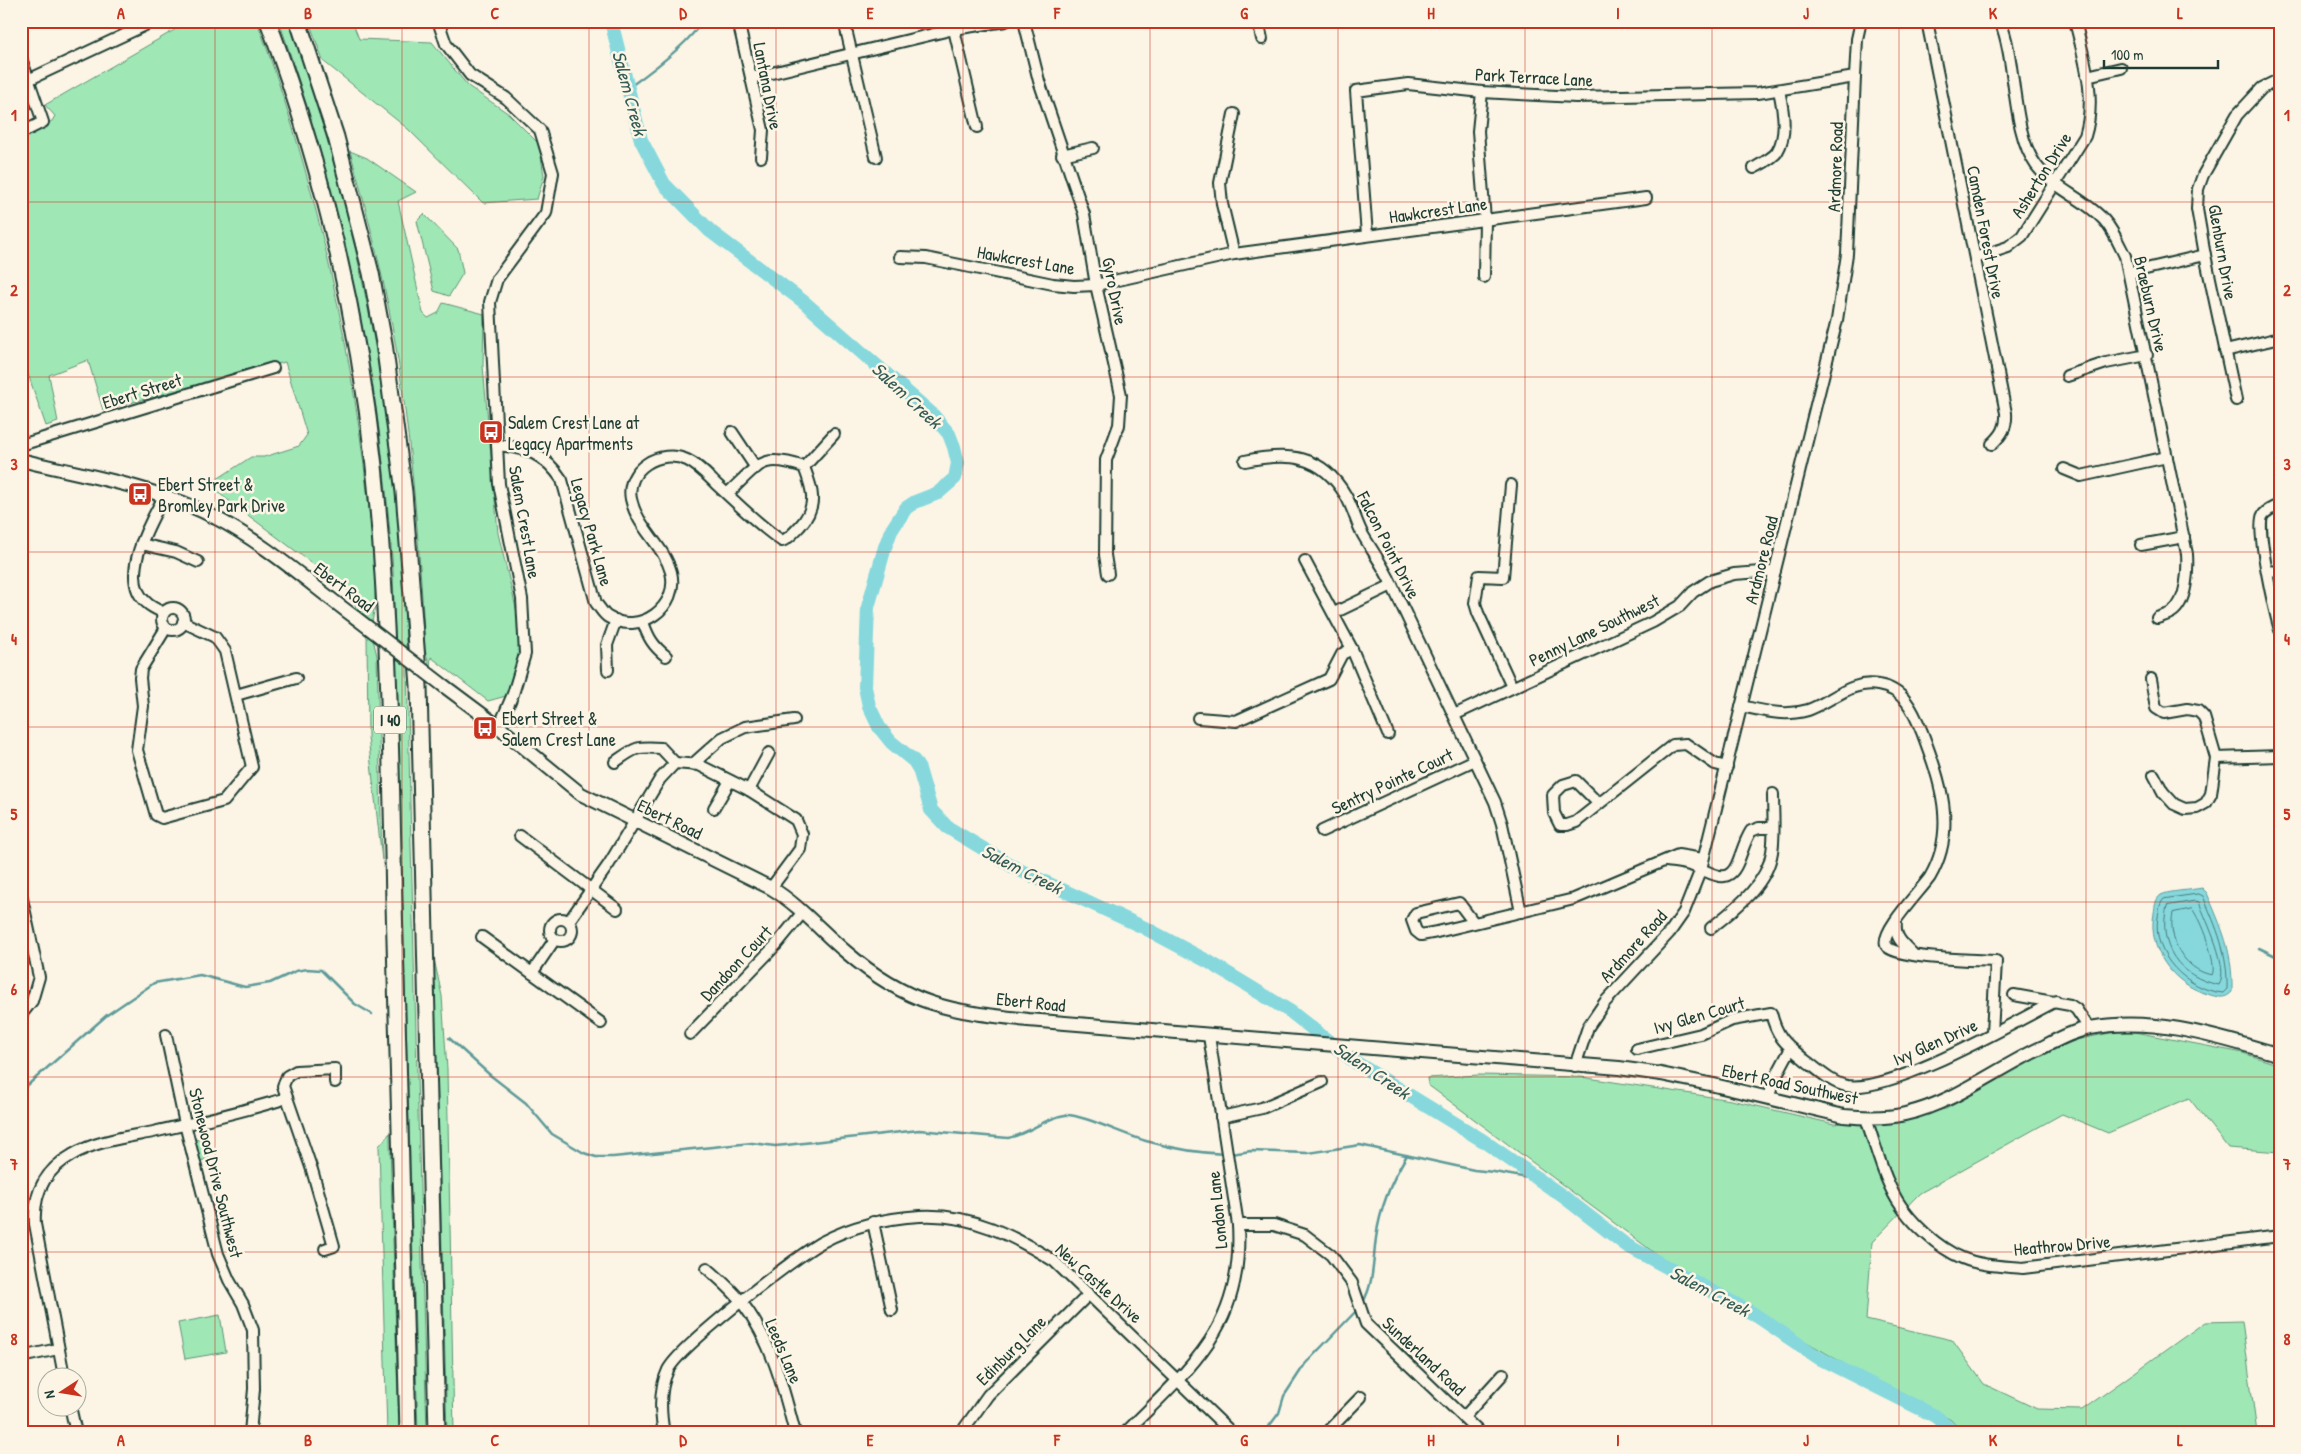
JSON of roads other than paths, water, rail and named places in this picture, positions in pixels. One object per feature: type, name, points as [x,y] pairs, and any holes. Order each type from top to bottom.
[{"type":"highway","name":"I 40","points":[[268,21],[288,76],[312,153],[347,298],[363,386],[374,467],[388,668],[408,1433]]},
{"type":"highway","name":"I 40","points":[[298,21],[336,137],[370,272],[384,344],[404,492],[419,686],[437,1433]]},
{"type":"main road","name":"Ebert Road","points":[[21,460],[165,495],[214,517],[259,545],[356,618],[499,727],[581,794],[785,897],[866,968],[901,991],[936,1006],[970,1013],[1028,1020],[1361,1049]]},
{"type":"main road","name":"Ebert Road Southwest","points":[[1361,1049],[1619,1068],[1661,1074],[1844,1116],[1866,1118],[1905,1114],[1931,1106],[2031,1052],[2068,1035],[2089,1028],[2132,1024],[2173,1027],[2280,1056]]},
{"type":"street","points":[[28,80],[154,21]]},
{"type":"street","name":"Salem Crest Lane","points":[[438,21],[446,44],[470,75],[506,98],[540,130],[554,173],[546,213],[496,279],[490,302],[499,484],[522,599],[524,654],[513,694],[499,727]]},
{"type":"street","name":"Lantana Drive","points":[[738,21],[764,130],[761,157]]},
{"type":"street","points":[[844,21],[876,157]]},
{"type":"street","points":[[751,78],[953,25],[1006,21]]},
{"type":"street","name":"Gyro Drive","points":[[1024,21],[1039,82],[1062,156],[1084,214],[1096,285],[1121,396],[1119,425],[1106,460],[1105,555],[1108,574]]},
{"type":"street","points":[[1258,21],[1262,39]]},
{"type":"street","name":"Ardmore Road","points":[[1575,1066],[1588,1028],[1605,1002],[1670,932],[1684,912],[1702,864],[1837,320],[1847,254],[1857,39],[1861,21]]},
{"type":"street","name":"Camden Forest Drive","points":[[1927,21],[2006,421],[2001,437],[1992,444]]},
{"type":"street","name":"Braeburn Drive","points":[[2000,21],[2025,143],[2036,164],[2055,184],[2085,204],[2104,220],[2118,242],[2129,273],[2184,537],[2188,573],[2183,595],[2174,611],[2157,618]]},
{"type":"street","name":"Asherton Drive","points":[[1975,258],[2008,247],[2022,236],[2077,150],[2090,120],[2091,104],[2076,21]]},
{"type":"street","points":[[953,25],[977,127]]},
{"type":"street","points":[[21,58],[42,122],[21,133]]},
{"type":"street","points":[[2087,76],[2121,68]]},
{"type":"street","name":"Park Terrace Lane","points":[[1367,236],[1356,91],[1408,84],[1482,92],[1576,97],[1758,93],[1855,77]]},
{"type":"street","name":"Glenburn Drive","points":[[2236,400],[2205,256],[2197,209],[2198,189],[2203,175],[2237,115],[2262,88],[2280,79]]},
{"type":"street","points":[[1754,168],[1776,153],[1783,133],[1783,112],[1779,90]]},
{"type":"street","points":[[1482,92],[1478,131],[1485,220],[1484,277]]},
{"type":"street","points":[[1234,114],[1220,183],[1222,204],[1234,254]]},
{"type":"street","points":[[1062,156],[1093,148]]},
{"type":"street","name":"Hawkcrest Lane","points":[[900,257],[926,258],[1053,284],[1074,286],[1096,285],[1234,254],[1646,198]]},
{"type":"street","points":[[2129,273],[2205,256]]},
{"type":"street","points":[[2225,352],[2280,338]]},
{"type":"street","points":[[2067,376],[2147,354]]},
{"type":"street","name":"Ebert Street","points":[[21,445],[273,368]]},
{"type":"street","points":[[732,432],[756,468]]},
{"type":"street","points":[[804,467],[834,434]]},
{"type":"street","name":"Legacy Park Lane","points":[[497,445],[517,446],[546,459],[554,468],[562,480],[596,603],[607,617],[616,620]]},
{"type":"street","name":"Falcon Point Drive","points":[[1245,461],[1272,455],[1304,459],[1323,469],[1336,480],[1347,497],[1363,534],[1379,559],[1392,585],[1495,802],[1502,824],[1521,912]]},
{"type":"street","points":[[608,670],[607,645],[616,620],[624,624],[643,622],[656,615],[665,605],[672,589],[671,573],[667,560],[644,529],[635,512],[631,498],[631,487],[637,472],[648,462],[660,458],[674,457],[686,460],[699,468],[771,534],[782,541],[789,538],[810,515],[813,498],[804,467]]},
{"type":"street","points":[[2064,469],[2081,476],[2167,457]]},
{"type":"street","points":[[727,494],[762,462],[774,460],[804,467]]},
{"type":"street","points":[[1511,484],[1503,577],[1479,576],[1475,603],[1512,687]]},
{"type":"street","points":[[164,613],[146,603],[137,587],[136,569],[145,529],[165,495]]},
{"type":"street","points":[[2280,506],[2272,508],[2263,515],[2261,523],[2267,571],[2280,630]]},
{"type":"street","points":[[2141,546],[2184,537]]},
{"type":"street","points":[[141,544],[176,552],[198,562]]},
{"type":"street","points":[[1305,561],[1352,649],[1388,734]]},
{"type":"street","name":"Penny Lane Southwest","points":[[1454,715],[1653,622],[1680,606],[1693,592],[1710,581],[1734,574],[1775,571]]},
{"type":"street","points":[[2267,571],[2280,572]]},
{"type":"street","points":[[1334,613],[1392,585]]},
{"type":"street","points":[[167,609],[178,609],[182,612],[183,622],[176,630],[166,628],[163,623],[164,613],[167,609]]},
{"type":"street","points":[[166,628],[141,669],[143,706],[136,742],[156,815],[159,817],[221,803],[252,767],[228,659],[221,644],[215,638],[183,622]]},
{"type":"street","points":[[643,622],[649,638],[656,648],[666,656]]},
{"type":"street","points":[[1198,718],[1236,721],[1329,679],[1342,654],[1352,649]]},
{"type":"street","points":[[236,695],[296,678]]},
{"type":"street","points":[[2151,679],[2156,708],[2164,713],[2187,709],[2198,711],[2204,716],[2216,758],[2211,794],[2206,803],[2197,808],[2186,808],[2174,804],[2163,792],[2154,775]]},
{"type":"street","points":[[1741,706],[1777,714],[1792,714],[1810,710],[1845,690],[1862,685],[1878,685],[1895,691],[1913,710],[1936,771],[1946,812],[1946,829],[1938,861],[1930,877],[1896,921],[1895,929],[1898,939],[1912,953],[1928,958],[1996,961],[1992,1033]]},
{"type":"street","points":[[694,763],[722,738],[745,727],[794,720]]},
{"type":"street","points":[[1599,804],[1576,781],[1563,785],[1553,795],[1554,813],[1560,825],[1576,822],[1599,804],[1672,745],[1686,744],[1715,764],[1727,767]]},
{"type":"street","points":[[615,762],[636,748],[643,747],[661,748],[675,763]]},
{"type":"street","points":[[749,790],[769,754]]},
{"type":"street","points":[[2216,758],[2280,756]]},
{"type":"street","name":"Sentry Pointe Court","points":[[1322,831],[1475,760]]},
{"type":"street","points":[[569,921],[635,822],[660,779],[675,763],[694,763],[749,790],[796,820],[802,834],[800,849],[770,888]]},
{"type":"street","points":[[714,808],[730,781]]},
{"type":"street","points":[[1711,928],[1731,912],[1756,886],[1766,869],[1772,853],[1773,794]]},
{"type":"street","points":[[1474,923],[1459,903],[1416,913],[1412,920],[1416,931],[1421,935],[1474,923],[1574,899],[1666,862],[1702,864],[1713,876],[1724,876],[1731,872],[1737,864],[1740,851],[1751,831],[1760,828],[1773,828]]},
{"type":"street","points":[[520,836],[617,909]]},
{"type":"street","points":[[21,894],[39,977],[32,1001],[21,1015]]},
{"type":"street","name":"Dandoon Court","points":[[690,1034],[776,946],[803,912]]},
{"type":"street","points":[[558,919],[569,921],[573,932],[565,941],[555,939],[550,934],[552,922],[558,919]]},
{"type":"street","points":[[482,937],[601,1023]]},
{"type":"street","points":[[532,973],[555,939]]},
{"type":"street","points":[[2014,995],[2056,1001],[2076,1009],[2089,1028]]},
{"type":"street","name":"Ivy Glen Drive","points":[[1771,1013],[1774,1027],[1782,1041],[1836,1083],[1858,1086],[1904,1076],[2056,1001]]},
{"type":"street","name":"Ivy Glen Court","points":[[1637,1049],[1701,1034],[1732,1020],[1771,1013]]},
{"type":"street","name":"Stonewood Drive Southwest","points":[[166,1035],[185,1124],[218,1254],[229,1280],[243,1304],[253,1330],[254,1389],[250,1433]]},
{"type":"street","name":"London Lane","points":[[1125,1433],[1178,1380],[1212,1339],[1230,1302],[1238,1261],[1238,1225],[1209,1036]]},
{"type":"street","points":[[1768,1098],[1775,1078],[1791,1048]]},
{"type":"street","points":[[325,1249],[334,1246],[312,1170],[286,1098],[284,1081],[287,1076],[296,1071],[335,1069],[335,1082]]},
{"type":"street","points":[[1221,1117],[1262,1108],[1322,1082]]},
{"type":"street","points":[[62,1366],[35,1224],[35,1200],[41,1186],[63,1161],[81,1150],[233,1114],[286,1098]]},
{"type":"street","name":"Heathrow Drive","points":[[1866,1118],[1898,1200],[1916,1222],[1938,1243],[1962,1258],[1991,1265],[2022,1268],[2280,1236]]},
{"type":"street","name":"New Castle Drive","points":[[664,1433],[661,1408],[665,1380],[672,1364],[701,1335],[791,1262],[823,1241],[873,1222],[922,1216],[956,1218],[990,1227],[1023,1242],[1054,1261],[1232,1433]]},
{"type":"street","points":[[873,1222],[892,1310]]},
{"type":"street","name":"Sunderland Road","points":[[1238,1225],[1274,1225],[1305,1235],[1331,1255],[1352,1283],[1366,1324],[1480,1433]]},
{"type":"street","name":"Leeds Lane","points":[[707,1268],[742,1302],[757,1325],[771,1352],[795,1433]]},
{"type":"street","name":"Edinburg Lane","points":[[961,1433],[988,1394],[1089,1294]]},
{"type":"street","points":[[21,1357],[58,1349]]},
{"type":"street","points":[[1464,1417],[1503,1374]]},
{"type":"street","points":[[1326,1433],[1361,1397]]},
{"type":"street","points":[[72,1416],[76,1433]]},
{"type":"water","points":[[2202,888],[2207,893],[2226,941],[2231,964],[2232,992],[2223,997],[2207,994],[2195,989],[2173,974],[2165,964],[2155,940],[2153,927],[2154,913],[2159,897],[2169,892]]},
{"type":"waterway","name":"Salem Creek","points":[[611,21],[641,140],[664,184],[710,231],[804,302],[932,414],[949,434],[958,463],[955,478],[938,493],[915,502],[906,508],[891,531],[885,547],[868,607],[865,687],[869,706],[879,727],[891,742],[914,761],[919,769],[931,810],[947,827],[1017,869],[1145,928],[1209,962],[1291,1012],[1355,1062],[1482,1140],[1564,1197],[1626,1245],[1754,1314],[1819,1358],[1935,1416],[1956,1433]]},
{"type":"waterway","points":[[628,88],[679,48],[702,21]]},
{"type":"waterway","points":[[2259,948],[2280,958]]},
{"type":"waterway","points":[[21,1091],[107,1015],[154,983],[200,975],[245,987],[270,983],[296,971],[307,969],[321,970],[355,1004],[372,1014]]},
{"type":"waterway","points":[[449,1038],[490,1075],[526,1103],[552,1134],[584,1153],[596,1157],[613,1157],[752,1143],[775,1146],[919,1130],[1008,1138],[1023,1133],[1050,1119],[1065,1115],[1082,1118],[1142,1140],[1178,1149],[1225,1154]]},
{"type":"waterway","points":[[1231,1154],[1251,1151],[1308,1153],[1360,1145],[1474,1170],[1539,1180]]},
{"type":"waterway","points":[[1363,1302],[1371,1279],[1376,1238],[1383,1205],[1407,1155]]},
{"type":"waterway","points":[[1264,1433],[1279,1413],[1284,1396],[1305,1364],[1358,1309]]},
{"type":"place","name":"Salem Crest Lane at Legacy Apartments","points":[[491,432]]},
{"type":"place","name":"Ebert Street & Bromley Park Drive","points":[[140,494]]},
{"type":"place","name":"Ebert Street & Salem Crest Lane","points":[[485,728]]}]
